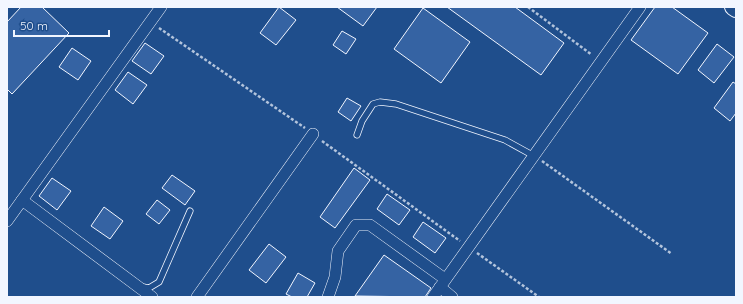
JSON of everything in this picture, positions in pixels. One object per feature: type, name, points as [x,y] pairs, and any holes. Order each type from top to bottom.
[{"type":"street","points":[[7,221],[161,7]]},
{"type":"street","points":[[433,297],[640,7]]},
{"type":"street","points":[[197,297],[313,134]]},
{"type":"street","points":[[22,200],[152,297]]},
{"type":"street","points":[[328,297],[335,277],[338,251],[354,228],[360,224],[370,225],[442,283],[452,297]]},
{"type":"lane","points":[[358,135],[362,121],[373,104],[380,102],[396,104],[505,140],[534,156]]},
{"type":"lane","points":[[135,284],[149,288],[159,282],[190,212]]},
{"type":"path","points":[[528,7],[601,62]]},
{"type":"path","points":[[151,22],[313,134],[539,297]]},
{"type":"path","points":[[534,156],[672,254]]},
{"type":"building","points":[[21,7],[42,7],[69,33],[12,94],[7,89],[7,22]]},
{"type":"building","points":[[279,7],[296,20],[276,45],[260,33]]},
{"type":"building","points":[[337,7],[377,7],[363,26]]},
{"type":"building","points":[[447,7],[515,7],[564,43],[541,75]]},
{"type":"building","points":[[655,7],[672,7],[708,33],[678,74],[631,40]]},
{"type":"building","points":[[423,8],[470,42],[441,83],[394,49]]},
{"type":"building","points":[[342,31],[356,39],[346,54],[333,45]]},
{"type":"building","points":[[145,43],[164,56],[151,74],[132,61]]},
{"type":"building","points":[[717,44],[734,57],[714,83],[698,70]]},
{"type":"building","points":[[72,48],[91,61],[78,80],[59,67]]},
{"type":"building","points":[[128,72],[147,85],[133,104],[115,90]]},
{"type":"building","points":[[733,82],[736,84],[736,113],[730,121],[714,108]]},
{"type":"building","points":[[347,98],[361,106],[351,121],[338,112]]},
{"type":"building","points":[[354,168],[370,180],[335,228],[320,217]]},
{"type":"building","points":[[172,175],[195,191],[185,205],[162,188]]},
{"type":"building","points":[[52,178],[71,191],[57,210],[39,196]]},
{"type":"building","points":[[387,194],[410,210],[399,225],[377,209]]},
{"type":"building","points":[[157,200],[170,210],[159,224],[146,214]]},
{"type":"building","points":[[104,207],[123,221],[110,239],[91,226]]},
{"type":"building","points":[[423,222],[446,238],[435,253],[413,237]]},
{"type":"building","points":[[269,244],[286,257],[266,283],[249,270]]},
{"type":"building","points":[[384,255],[431,288],[425,297],[355,296]]},
{"type":"building","points":[[298,273],[315,283],[307,297],[292,297],[286,294]]}]
